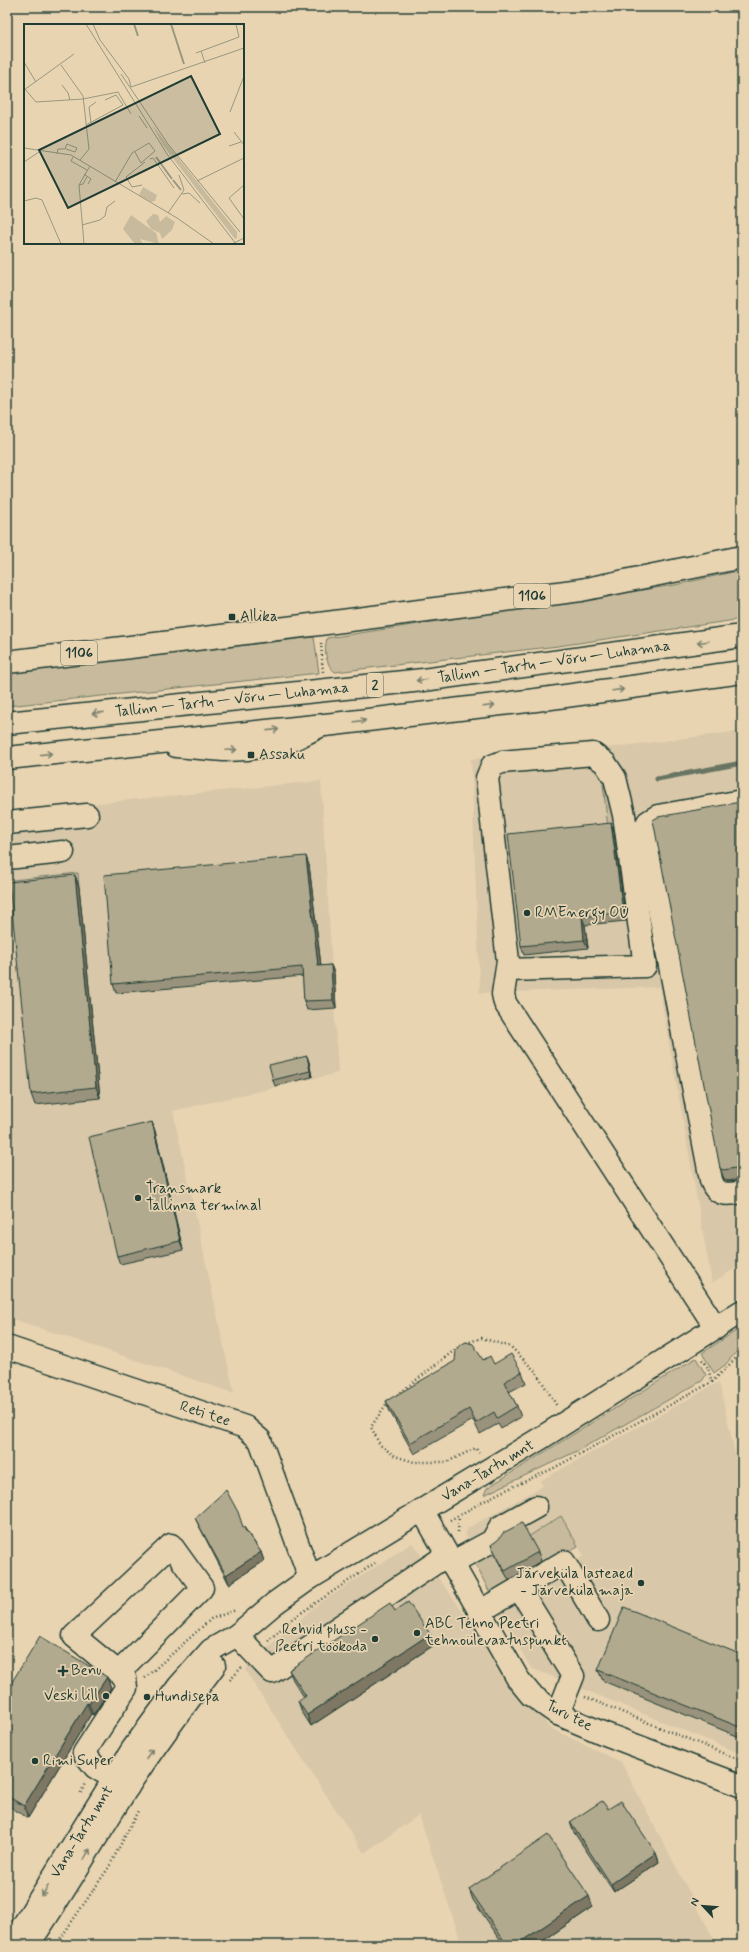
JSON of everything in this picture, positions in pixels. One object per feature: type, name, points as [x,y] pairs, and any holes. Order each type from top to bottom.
[{"type":"main road","name":"1106","points":[[7,662],[581,590],[742,557]]},
{"type":"main road","name":"Tallinn — Tartu — Võru — Luhamaa","points":[[7,723],[423,680],[742,636]]},
{"type":"main road","name":"2","points":[[7,758],[321,725],[528,701],[742,672]]},
{"type":"main road","points":[[507,970],[645,966],[624,815],[615,778],[605,763],[592,754],[502,762],[492,766],[487,778],[508,961],[503,994],[505,1003],[716,1328]]},
{"type":"main road","points":[[742,802],[658,816],[648,822],[644,830],[711,1180],[714,1188],[721,1194],[742,1192]]},
{"type":"main road","points":[[7,823],[87,815]]},
{"type":"main road","points":[[7,858],[63,852]]},
{"type":"main road","name":"Vana-Tartu mnt","points":[[28,1945],[52,1912],[122,1783],[132,1750],[179,1686],[211,1650],[237,1635],[275,1603],[310,1578],[567,1422],[742,1311]]},
{"type":"main road","name":"Reti tee","points":[[7,1347],[245,1427],[260,1440],[310,1578]]},
{"type":"main road","points":[[237,1635],[272,1672],[449,1559],[492,1541],[500,1527],[536,1507]]},
{"type":"main road","name":"Turu tee","points":[[422,1510],[518,1679],[531,1695],[558,1714],[600,1732],[742,1786]]},
{"type":"main road","points":[[119,1672],[202,1588],[171,1545],[74,1636],[125,1678],[126,1688],[84,1752],[95,1767],[122,1783]]},
{"type":"main road","points":[[479,1612],[564,1562],[598,1620]]},
{"type":"main road","points":[[519,1588],[573,1676],[558,1714]]},
{"type":"main road","name":"Vana-Tartu mnt","points":[[11,1945],[122,1783],[164,1732],[237,1635]]},
{"type":"path","points":[[489,1470],[476,1448],[447,1462],[414,1462],[395,1456],[380,1445],[372,1427],[387,1403],[460,1345],[482,1338],[511,1347],[536,1372],[567,1422]]},
{"type":"path","points":[[692,1344],[708,1368],[712,1382]]},
{"type":"path","points":[[445,1523],[497,1494],[552,1469],[712,1382],[742,1352]]},
{"type":"path","points":[[263,1646],[292,1619],[376,1562]]},
{"type":"path","points":[[227,1683],[242,1667]]},
{"type":"path","points":[[56,1945],[109,1867],[141,1804]]},
{"type":"shaded area","points":[[742,570],[742,619],[558,646],[335,672],[327,661],[327,638],[675,585]]},
{"type":"shaded area","points":[[314,637],[319,673],[7,706],[7,673]]},
{"type":"shaded area","points":[[742,731],[742,1264],[712,1283],[659,987],[480,993],[471,759],[615,747]]},
{"type":"shaded area","points":[[321,781],[338,1073],[173,1111],[234,1393],[7,1317],[7,812]]},
{"type":"shaded area","points":[[603,784],[606,784],[620,828],[608,828]]},
{"type":"shaded area","points":[[78,873],[79,887],[14,893],[13,880]]},
{"type":"shaded area","points":[[742,1327],[742,1345],[725,1365],[714,1373],[702,1353]]},
{"type":"shaded area","points":[[696,1358],[706,1375],[702,1381],[577,1451],[484,1495],[487,1488]]},
{"type":"shaded area","name":"Järveküla lasteaed - Järveküla maja","points":[[719,1382],[742,1485],[742,1754],[531,1668],[496,1609],[584,1556],[577,1544],[495,1589],[465,1534],[468,1528],[543,1486],[540,1481]]},
{"type":"shaded area","points":[[561,1516],[578,1546],[492,1597],[472,1557],[492,1549],[510,1582],[542,1564],[528,1537]]},
{"type":"shaded area","points":[[412,1543],[550,1728],[621,1762],[717,1945],[462,1945],[419,1815],[364,1853],[245,1670],[278,1638],[317,1605]]},
{"type":"building","points":[[742,801],[742,1167],[723,1170],[720,1168],[653,820],[658,817]]},
{"type":"building","points":[[611,823],[623,912],[582,917],[584,940],[521,946],[508,834]]},
{"type":"building","points":[[306,856],[318,966],[331,965],[333,1000],[304,1001],[302,967],[113,984],[104,875]]},
{"type":"building","points":[[75,875],[96,1087],[31,1094],[9,882]]},
{"type":"building","points":[[307,1056],[310,1071],[273,1080],[269,1065]]},
{"type":"building","name":"Transmark Tallinna terminal","points":[[152,1122],[180,1241],[117,1256],[89,1137]]},
{"type":"building","points":[[466,1342],[473,1344],[483,1360],[490,1356],[494,1364],[511,1354],[522,1372],[504,1382],[517,1406],[497,1418],[494,1412],[476,1423],[469,1409],[410,1443],[386,1401],[455,1361],[456,1350],[460,1345]]},
{"type":"building","points":[[226,1490],[238,1512],[243,1527],[261,1552],[226,1575],[195,1518]]},
{"type":"building","points":[[522,1523],[538,1552],[505,1571],[491,1545],[499,1539],[503,1533]]},
{"type":"building","points":[[408,1602],[430,1634],[307,1715],[298,1701],[306,1696],[289,1670],[390,1603],[395,1611]]},
{"type":"building","points":[[624,1607],[742,1655],[742,1728],[598,1670]]},
{"type":"building","name":"Rimi Super","points":[[40,1636],[107,1677],[89,1704],[87,1703],[24,1806],[7,1796],[7,1690]]},
{"type":"building","points":[[602,1801],[608,1809],[621,1801],[656,1853],[611,1884],[570,1822]]},
{"type":"building","points":[[548,1835],[589,1896],[516,1945],[507,1945],[469,1889]]},
{"type":"waterway","points":[[657,779],[742,763]]},
{"type":"place","name":"Allika","points":[[232,617]]},
{"type":"place","name":"Assaku","points":[[251,755]]},
{"type":"place","name":"RMEnergy OÜ","points":[[527,913]]},
{"type":"place","name":"Transmark Tallinna terminal","points":[[138,1198]]},
{"type":"place","name":"Järveküla lasteaed - Järveküla maja","points":[[641,1583]]},
{"type":"place","name":"ABC Tehno Peetri tehnoülevaatuspunkt","points":[[417,1633]]},
{"type":"place","name":"Rehvid pluss - Peetri töökoda","points":[[375,1639]]},
{"type":"place","name":"Benu","points":[[63,1671]]},
{"type":"place","name":"Veski lill","points":[[106,1696]]},
{"type":"place","name":"Hundisepa","points":[[147,1697]]},
{"type":"place","name":"Rimi Super","points":[[35,1761]]}]
